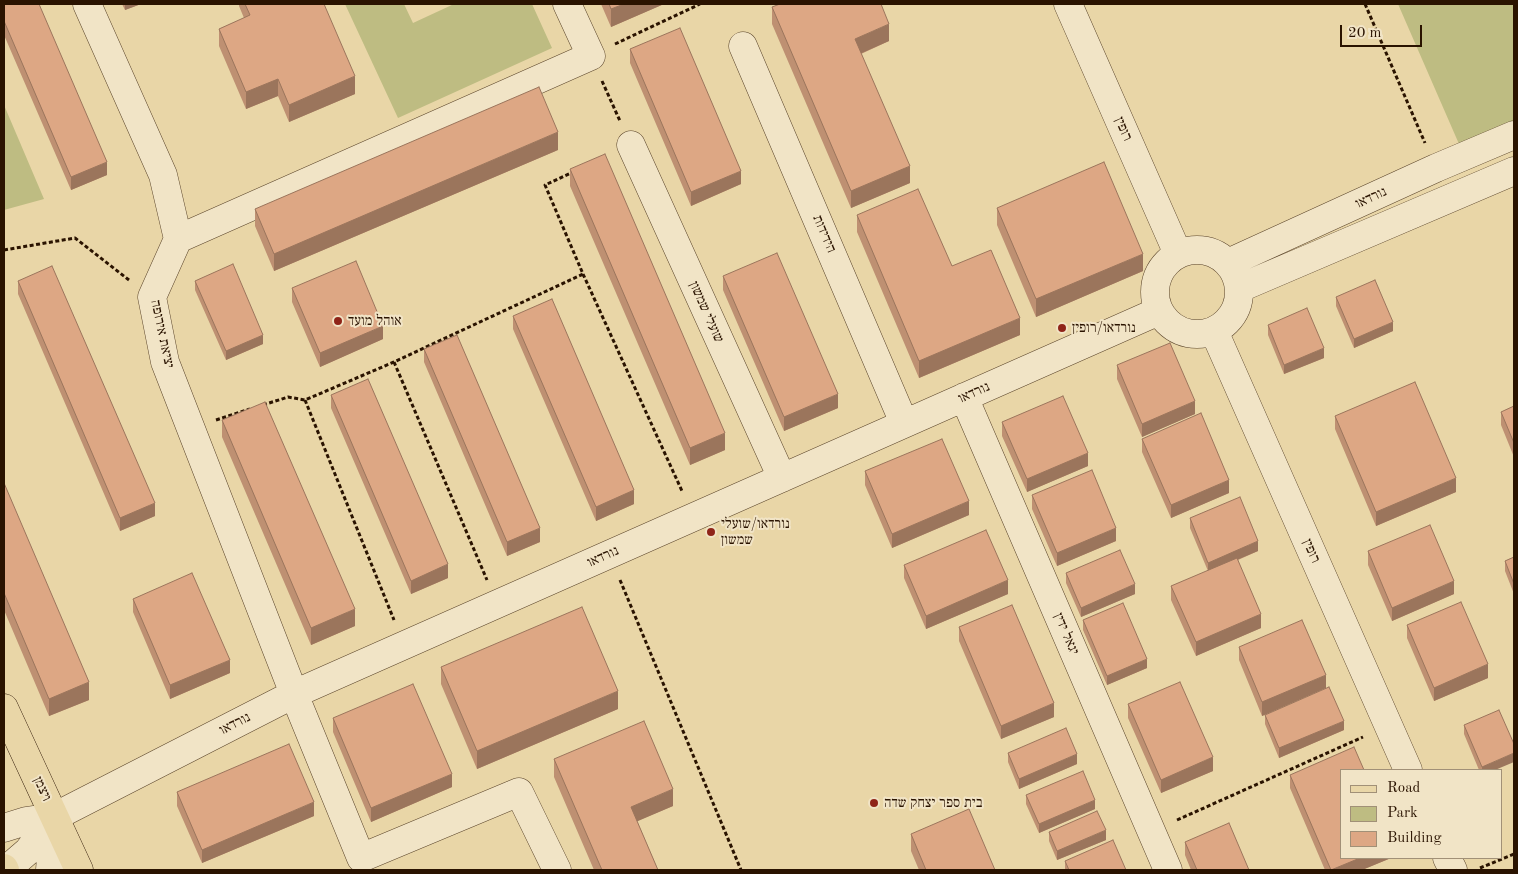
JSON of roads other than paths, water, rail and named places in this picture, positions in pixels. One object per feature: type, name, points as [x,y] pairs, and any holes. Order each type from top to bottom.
[{"type":"main road","name":"ויצמן","points":[[4,708],[79,870]]},
{"type":"street","points":[[87,4],[163,175],[178,240],[591,56],[567,4]]},
{"type":"street","name":"רופין","points":[[1068,4],[1178,254]]},
{"type":"street","name":"הידידות","points":[[743,46],[904,423]]},
{"type":"street","name":"נורדאו","points":[[1228,263],[1436,168],[1514,135]]},
{"type":"street","name":"שועלי שמשון","points":[[631,145],[782,478]]},
{"type":"street","points":[[1240,288],[1514,171]]},
{"type":"street","name":"יציאת אירופה","points":[[178,240],[152,297],[165,362],[294,694],[361,858],[518,792],[557,870]]},
{"type":"street","points":[[1191,250],[1205,250],[1217,255],[1228,263],[1240,288],[1239,301],[1234,314],[1226,324],[1214,332],[1189,334],[1176,329],[1166,322],[1159,311],[1155,298],[1157,278],[1168,262],[1178,254],[1191,250]]},
{"type":"street","name":"נורדאו","points":[[54,817],[294,694],[1159,311]]},
{"type":"street","name":"רופין","points":[[1214,332],[1408,769]]},
{"type":"street","name":"יגאל ידין","points":[[964,397],[1168,870]]},
{"type":"street","points":[[34,861],[7,821],[54,817]]},
{"type":"street","points":[[5,870],[34,861],[54,817]]},
{"type":"street","points":[[50,870],[54,817]]},
{"type":"place","name":"אוהל מועד","points":[[338,321]]},
{"type":"place","name":"נורדאו/רופין","points":[[1062,328]]},
{"type":"place","name":"נורדאו/שועלי שמשון","points":[[711,532]]},
{"type":"place","name":"בית ספר יצחק שדה","points":[[874,803]]}]
